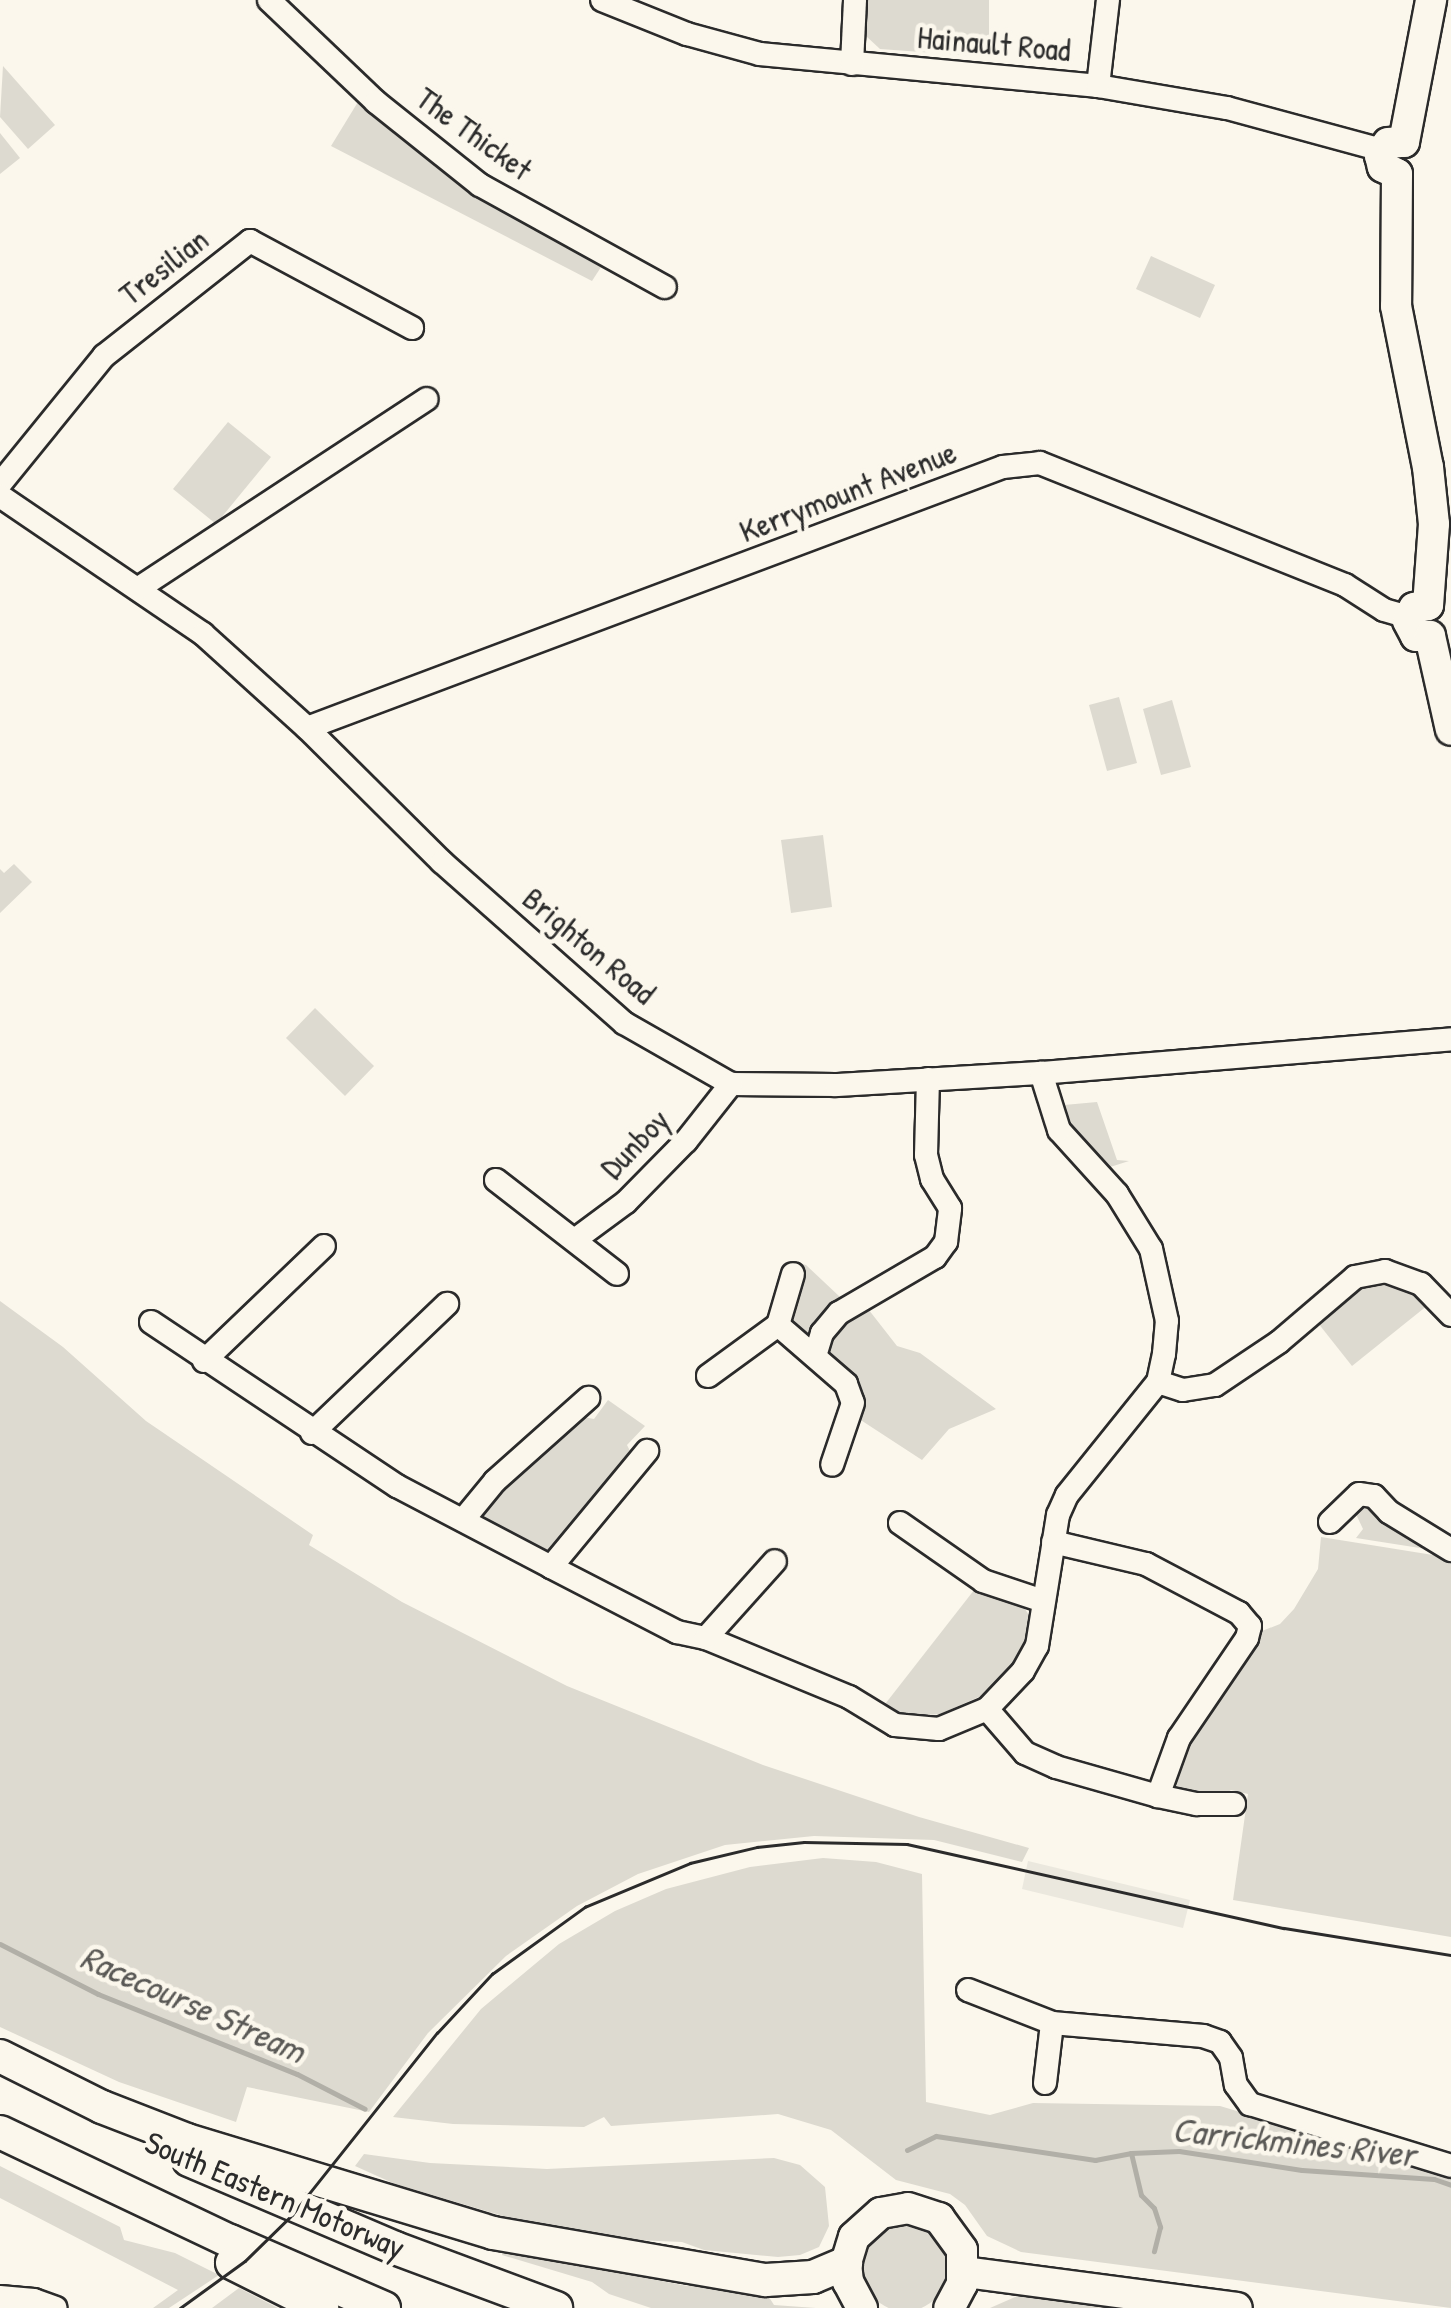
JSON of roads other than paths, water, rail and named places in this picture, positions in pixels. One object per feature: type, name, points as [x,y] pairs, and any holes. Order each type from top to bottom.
[{"type":"highway","points":[[0,2056],[102,2107],[187,2140],[492,2233],[766,2280],[813,2278],[846,2263]]},
{"type":"highway","name":"South Eastern Motorway","points":[[0,2070],[268,2196],[556,2308]]},
{"type":"highway","name":"South Eastern Motorway","points":[[0,2132],[230,2242],[384,2308]]},
{"type":"highway","points":[[0,2147],[322,2308]]},
{"type":"main road","points":[[1431,0],[1394,156],[1396,306],[1428,468],[1434,524],[1422,620],[1451,730]]},
{"type":"main road","points":[[862,2308],[848,2282],[846,2263],[862,2227],[882,2212],[908,2208],[939,2218],[952,2230],[962,2250],[965,2272],[948,2308]]},
{"type":"main road","points":[[965,2272],[1237,2308]]},
{"type":"street","name":"The Thicket","points":[[269,0],[376,102],[480,185],[665,287]]},
{"type":"street","name":"Hainault Road","points":[[602,0],[718,44],[852,64],[1098,86],[1228,108],[1394,156]]},
{"type":"street","points":[[852,64],[854,0]]},
{"type":"street","points":[[1098,86],[1108,0]]},
{"type":"street","name":"Tresilian","points":[[0,484],[104,356],[250,241],[412,328]]},
{"type":"street","points":[[139,588],[427,399]]},
{"type":"street","name":"Kerrymount Avenue","points":[[307,728],[1004,467],[1040,463],[1345,584],[1384,610],[1422,620]]},
{"type":"street","name":"Brighton Road","points":[[0,496],[202,634],[307,728],[442,862],[624,1024],[731,1084]]},
{"type":"street","points":[[731,1084],[1041,1072],[1451,1039]]},
{"type":"street","points":[[151,1322],[312,1433],[397,1486],[552,1568],[677,1632],[706,1638],[849,1697],[895,1725],[939,1729],[987,1709],[1023,1671],[1037,1646],[1053,1542],[1067,1495],[1158,1382],[1168,1322],[1151,1250],[1117,1194],[1058,1130],[1041,1072]]},
{"type":"street","points":[[815,1356],[822,1332],[839,1313],[935,1257],[946,1242],[950,1208],[932,1179],[926,1155],[928,1079]]},
{"type":"street","name":"Dunboy","points":[[576,1239],[638,1190],[686,1141],[731,1084]]},
{"type":"street","points":[[496,1180],[528,1190],[617,1274]]},
{"type":"street","points":[[204,1361],[324,1246]]},
{"type":"street","points":[[1158,1382],[1183,1390],[1215,1385],[1279,1342],[1356,1276],[1385,1271],[1420,1284],[1451,1314]]},
{"type":"street","points":[[708,1376],[778,1325],[793,1274]]},
{"type":"street","points":[[312,1433],[447,1304]]},
{"type":"street","points":[[778,1325],[846,1384],[853,1403],[832,1465]]},
{"type":"street","points":[[463,1520],[494,1481],[588,1398]]},
{"type":"street","points":[[552,1568],[648,1451]]},
{"type":"street","points":[[1330,1522],[1359,1494],[1374,1496],[1389,1512],[1451,1550]]},
{"type":"street","points":[[900,1523],[982,1582],[1043,1601]]},
{"type":"street","points":[[1053,1542],[1146,1564],[1238,1614],[1250,1626],[1247,1638],[1179,1738],[1158,1796]]},
{"type":"street","points":[[706,1638],[774,1562]]},
{"type":"street","points":[[987,1709],[1026,1753],[1093,1779],[1197,1804],[1234,1804]]},
{"type":"street","points":[[968,1990],[1052,2023],[1203,2036],[1220,2042],[1230,2058],[1236,2085],[1250,2104],[1451,2166]]},
{"type":"street","points":[[1045,2083],[1052,2023]]},
{"type":"street","points":[[0,2296],[34,2300],[56,2308]]},
{"type":"waterway","name":"Racecourse Stream","points":[[0,1944],[98,1994],[297,2074],[365,2109]]},
{"type":"waterway","name":"Carrickmines River","points":[[907,2150],[936,2136],[1095,2160],[1131,2153],[1179,2151],[1302,2170],[1434,2179],[1451,2185]]},
{"type":"waterway","points":[[1131,2153],[1141,2195],[1154,2208],[1160,2227],[1154,2251]]},
{"type":"tram line","points":[[180,2308],[245,2261],[292,2215],[437,2033],[492,1974],[585,1907],[690,1863],[757,1847],[804,1842],[907,1844],[1284,1928],[1451,1955]]}]
